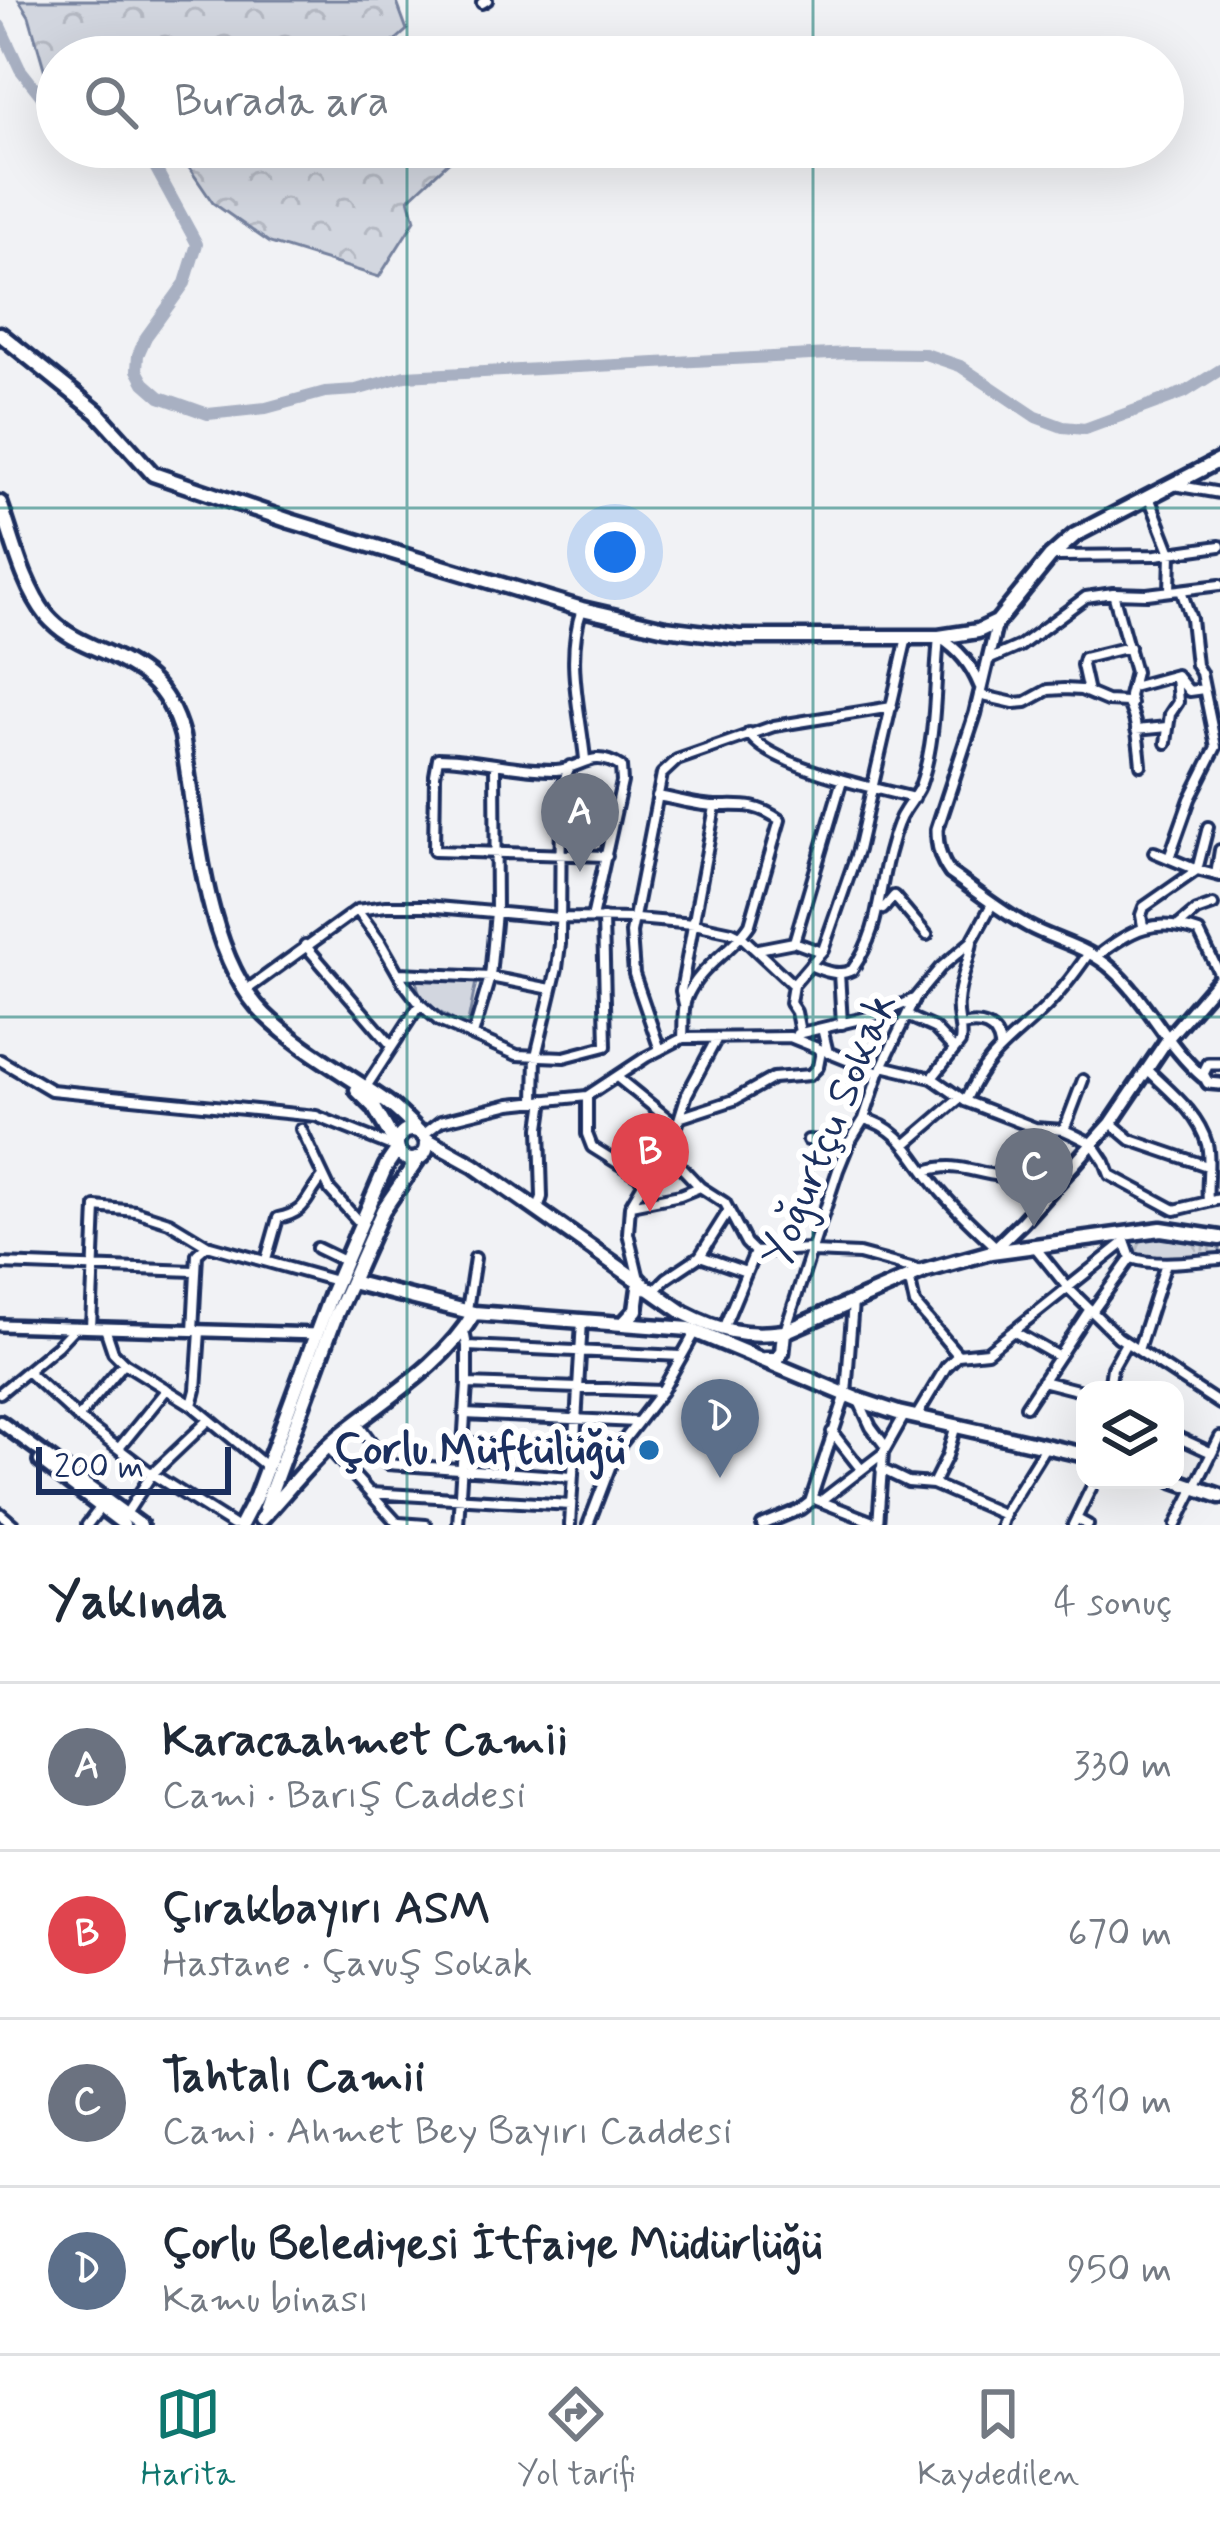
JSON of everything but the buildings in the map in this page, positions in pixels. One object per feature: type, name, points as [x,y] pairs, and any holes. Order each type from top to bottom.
[{"type":"main road","points":[[0,334],[97,412],[153,474],[582,610],[665,628],[739,637],[939,637],[978,631],[997,622],[1050,557],[1075,535],[1220,460]]},
{"type":"main road","points":[[0,503],[46,614],[66,634],[145,673],[175,715],[206,880],[227,957],[244,992],[281,1029],[388,1103],[423,1135],[684,1313],[722,1331],[784,1332],[924,1271],[993,1249],[1124,1238],[1161,1229],[1220,1238]]},
{"type":"main road","points":[[993,1249],[1111,1123],[1169,1037],[1220,976]]},
{"type":"main road","points":[[325,1061],[366,1099],[408,1160],[418,1159]]},
{"type":"main road","points":[[259,1522],[336,1315],[346,1262],[386,1166],[404,1132],[423,1135]]},
{"type":"main road","points":[[237,1525],[266,1467],[342,1280],[427,1148],[423,1135]]},
{"type":"main road","points":[[342,1280],[470,1313],[641,1323],[697,1332],[852,1397],[911,1416],[1076,1453]]},
{"type":"main road","points":[[624,1323],[639,1300],[640,1281]]},
{"type":"main road","points":[[641,1323],[643,1304],[654,1291]]},
{"type":"main road","points":[[259,1522],[328,1447],[414,1379],[464,1331],[470,1313]]},
{"type":"main road","points":[[759,1358],[777,1359],[784,1332]]},
{"type":"main road","points":[[0,1425],[100,1508],[141,1525]]},
{"type":"main road","points":[[0,1425],[125,1520]]},
{"type":"main road","points":[[283,1461],[292,1469],[311,1466]]},
{"type":"main road","points":[[1184,1483],[1220,1496]]},
{"type":"street","points":[[1173,485],[1220,493]]},
{"type":"street","points":[[1149,497],[1172,553],[1176,590],[1191,619],[1196,665],[1216,747],[1190,799],[1169,858]]},
{"type":"street","points":[[1050,557],[1114,557],[1220,546]]},
{"type":"street","points":[[987,660],[1020,646],[1086,597],[1220,585]]},
{"type":"street","points":[[1113,593],[1135,672],[1129,696],[1141,764]]},
{"type":"street","points":[[582,610],[572,653],[585,759]]},
{"type":"street","points":[[997,622],[971,727],[937,830],[943,864],[992,904],[1093,955],[1124,980],[1187,1064],[1211,1085],[1220,1085]]},
{"type":"street","points":[[795,1034],[796,1012],[790,1003],[793,985],[821,952],[858,850],[907,637]]},
{"type":"street","points":[[939,637],[973,668],[979,690]]},
{"type":"street","points":[[879,916],[892,841],[920,787],[934,726],[939,637]]},
{"type":"street","points":[[1088,694],[1084,658],[1129,647]]},
{"type":"street","points":[[1176,675],[1189,692],[1204,689]]},
{"type":"street","points":[[1132,687],[1176,675]]},
{"type":"street","points":[[1166,743],[1170,714],[1178,702],[1176,675]]},
{"type":"street","points":[[979,690],[1014,703],[1048,691],[1081,690],[1131,705]]},
{"type":"street","points":[[660,1050],[634,974],[631,933],[662,774],[677,760],[774,725],[892,707]]},
{"type":"street","points":[[1208,710],[1220,707]]},
{"type":"street","points":[[1136,730],[1167,727]]},
{"type":"street","points":[[749,733],[753,742],[778,756],[914,798]]},
{"type":"street","points":[[357,910],[420,1004],[439,1021],[517,1055],[564,1057],[605,1046],[597,918],[623,772],[616,762],[585,759],[557,770],[438,758],[434,851],[607,856]]},
{"type":"street","points":[[473,1035],[490,977],[496,912],[495,764]]},
{"type":"street","points":[[538,1210],[542,1197],[536,1056],[560,944],[561,788],[572,765]]},
{"type":"street","points":[[794,942],[842,779]]},
{"type":"street","points":[[657,796],[715,806],[731,803],[766,810],[780,820],[758,906],[742,937],[698,978],[684,1006]]},
{"type":"street","points":[[683,1038],[681,991],[715,806]]},
{"type":"street","points":[[1143,926],[1144,907],[1197,870],[1208,827]]},
{"type":"street","points":[[1154,852],[1218,876],[1220,850]]},
{"type":"street","points":[[811,965],[838,973],[852,970],[894,896],[927,935]]},
{"type":"street","name":"Yoğurtçu Sokak","points":[[784,1332],[849,1143],[864,1119],[880,1069],[915,998],[972,941],[992,904]]},
{"type":"street","points":[[1177,926],[1196,910],[1214,905]]},
{"type":"street","points":[[244,992],[357,910],[386,906],[694,924],[742,937],[793,985]]},
{"type":"street","points":[[905,1145],[963,1099],[1000,1046],[1038,1014],[1093,955],[1126,934],[1143,926],[1177,926],[1199,932],[1220,976]]},
{"type":"street","points":[[932,1078],[960,1043],[958,995],[972,941]]},
{"type":"street","points":[[757,949],[794,942],[821,952]]},
{"type":"street","points":[[305,945],[392,1046]]},
{"type":"street","points":[[398,973],[490,977],[551,989]]},
{"type":"street","points":[[838,973],[842,1024]]},
{"type":"street","points":[[423,1135],[441,1121],[539,1100],[587,1096],[683,1038],[795,1034],[881,1014],[915,998]]},
{"type":"street","points":[[365,1088],[420,1004]]},
{"type":"street","points":[[907,1016],[934,1028],[954,1049]]},
{"type":"street","points":[[962,1026],[974,1023],[992,1028],[1000,1046]]},
{"type":"street","points":[[679,1122],[773,1078],[810,1075],[824,1052],[822,1028]]},
{"type":"street","points":[[795,1034],[824,1052],[932,1078],[963,1099],[1035,1128],[1064,1130],[1093,1144],[1110,1175],[1175,1210],[1220,1199]]},
{"type":"street","points":[[640,1281],[628,1233],[630,1206],[679,1122],[686,1094],[717,1039]]},
{"type":"street","points":[[1182,1055],[1214,1064]]},
{"type":"street","points":[[0,1060],[51,1090],[316,1116],[397,1147]]},
{"type":"street","points":[[1203,1077],[1203,1070],[1214,1064]]},
{"type":"street","points":[[1148,1069],[1193,1116],[1209,1148],[1208,1201]]},
{"type":"street","points":[[618,1078],[679,1122]]},
{"type":"street","points":[[1064,1130],[1083,1080]]},
{"type":"street","points":[[587,1096],[587,1134],[592,1148],[643,1179]]},
{"type":"street","points":[[864,1119],[882,1123],[905,1145],[993,1249]]},
{"type":"street","points":[[1111,1123],[1131,1139],[1207,1166]]},
{"type":"street","points":[[301,1129],[330,1190],[362,1226]]},
{"type":"street","points":[[808,1140],[849,1143]]},
{"type":"street","points":[[664,1149],[700,1186],[725,1203],[754,1252]]},
{"type":"street","points":[[926,1172],[950,1165],[1000,1176],[1036,1174],[1058,1181]]},
{"type":"street","points":[[266,1260],[278,1218],[295,1215],[323,1177]]},
{"type":"street","points":[[630,1206],[700,1186]]},
{"type":"street","points":[[91,1328],[96,1207],[135,1210],[169,1222],[208,1245],[342,1280]]},
{"type":"street","points":[[654,1291],[700,1256],[730,1209]]},
{"type":"street","points":[[1172,1231],[1175,1210]]},
{"type":"street","points":[[762,1525],[788,1520],[861,1469],[884,1450],[958,1355],[987,1352],[1124,1238],[1131,1258],[1141,1262],[1220,1258]]},
{"type":"street","points":[[192,1405],[196,1390],[194,1271],[197,1254],[208,1245]]},
{"type":"street","points":[[1035,1246],[1068,1288],[1126,1342],[1220,1404]]},
{"type":"street","points":[[317,1248],[346,1262]]},
{"type":"street","points":[[754,1252],[808,1249],[860,1254],[924,1271]]},
{"type":"street","points":[[722,1331],[754,1252]]},
{"type":"street","points":[[700,1256],[746,1272]]},
{"type":"street","points":[[470,1313],[475,1258]]},
{"type":"street","points":[[1026,1406],[1057,1356],[1131,1258]]},
{"type":"street","points":[[1138,1350],[1166,1263]]},
{"type":"street","points":[[0,1264],[194,1271]]},
{"type":"street","points":[[909,1277],[914,1304],[958,1355]]},
{"type":"street","points":[[815,1501],[832,1432],[852,1397],[853,1302]]},
{"type":"street","points":[[570,1525],[582,1321]]},
{"type":"street","points":[[0,1325],[317,1334]]},
{"type":"street","points":[[0,1393],[75,1328]]},
{"type":"street","points":[[105,1328],[113,1352],[124,1364],[192,1405],[266,1467]]},
{"type":"street","points":[[458,1525],[466,1384],[464,1331]]},
{"type":"street","points":[[1013,1331],[1057,1356]]},
{"type":"street","points":[[589,1525],[617,1449],[662,1391],[697,1332]]},
{"type":"street","points":[[1110,1381],[1126,1342]]},
{"type":"street","points":[[467,1346],[682,1356]]},
{"type":"street","points":[[77,1418],[124,1364]]},
{"type":"street","points":[[27,1371],[77,1418],[152,1474],[237,1525]]},
{"type":"street","points":[[1042,1381],[1076,1390]]},
{"type":"street","points":[[466,1384],[662,1391]]},
{"type":"street","points":[[118,1448],[167,1389]]},
{"type":"street","points":[[815,1501],[878,1524],[884,1450],[852,1397]]},
{"type":"street","points":[[464,1414],[638,1422]]},
{"type":"street","points":[[125,1520],[152,1474],[209,1420]]},
{"type":"street","points":[[357,1423],[386,1464],[572,1477]]},
{"type":"street","points":[[933,1484],[956,1425]]},
{"type":"street","points":[[832,1432],[861,1469]]},
{"type":"street","points":[[1176,1525],[1220,1437]]},
{"type":"street","points":[[1184,1440],[1210,1452]]},
{"type":"street","points":[[463,1443],[617,1449]]},
{"type":"street","points":[[328,1447],[398,1524],[426,1525]]},
{"type":"street","points":[[881,1469],[908,1482],[933,1484],[1003,1520],[1045,1447]]},
{"type":"street","points":[[1088,1525],[1075,1522],[1091,1489]]},
{"type":"street","points":[[370,1493],[571,1505]]},
{"type":"street","points":[[87,1525],[100,1508]]},
{"type":"street","points":[[0,1513],[14,1525]]},
{"type":"green space","points":[[19,0],[396,0],[407,30],[400,36],[36,36],[36,40]]},
{"type":"green space","points":[[189,168],[442,168],[409,199],[415,220],[379,277],[270,243],[213,203]]},
{"type":"green space","points":[[417,978],[476,982],[467,1027],[426,1002]]},
{"type":"green space","points":[[1160,1233],[1220,1244],[1220,1258],[1141,1262],[1127,1237]]},
{"type":"waterway","points":[[0,26],[20,69],[36,89]]},
{"type":"waterway","points":[[156,168],[197,244],[185,283],[146,337],[137,370],[160,397],[208,414],[266,408],[405,376],[849,353],[925,354],[960,366],[1036,417],[1085,429],[1185,392],[1220,370]]},
{"type":"place","name":"Karacaahmet Camii","points":[[580,872]]},
{"type":"place","name":"Çırakbayırı ASM","points":[[650,1212]]},
{"type":"place","name":"Tahtalı Camii","points":[[1034,1227]]},
{"type":"place","name":"Çorlu Müftülüğü","points":[[649,1450]]},
{"type":"place","name":"Çorlu Belediyesi İtfaiye Müdürlüğü","points":[[720,1478]]}]
